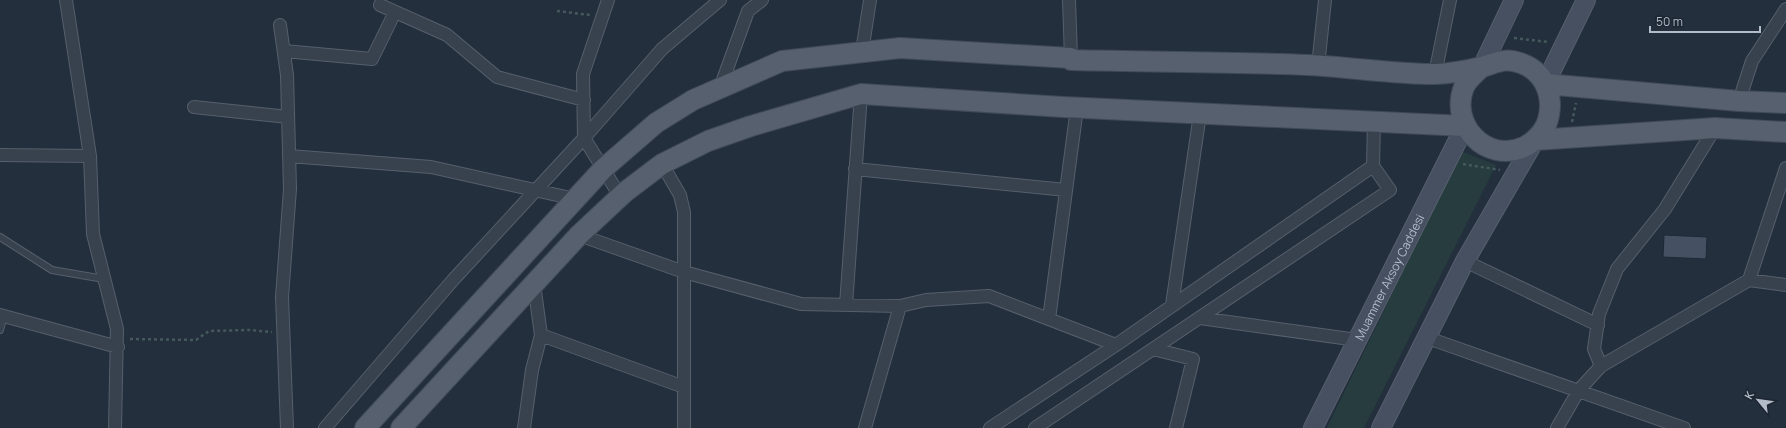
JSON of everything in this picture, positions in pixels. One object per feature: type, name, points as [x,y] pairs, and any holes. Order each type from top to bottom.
[{"type":"main road","points":[[365,428],[603,169],[656,123],[693,100],[782,62],[900,48],[1071,58],[1070,60],[1318,66],[1436,74],[1482,67],[1496,61],[1510,60],[1524,64],[1536,72],[1545,84],[1549,96],[1550,108],[1548,120],[1543,131],[1534,140],[1523,147],[1510,151],[1496,150],[1483,145],[1473,137],[1465,126],[1461,113],[1460,99],[1464,86],[1472,75],[1482,67],[1514,0]]},
{"type":"main road","points":[[1545,84],[1586,0]]},
{"type":"main road","points":[[1545,84],[1739,101],[1786,103]]},
{"type":"main road","points":[[407,426],[579,235],[620,196],[662,164],[708,141],[751,126],[861,94],[1077,108],[1465,126]]},
{"type":"main road","name":"Muammer Aksoy Caddesi","points":[[1313,428],[1465,126]]},
{"type":"main road","points":[[1534,140],[1715,128],[1786,132]]},
{"type":"main road","points":[[1381,428],[1465,261],[1534,140]]},
{"type":"street","points":[[66,0],[90,156],[92,234],[117,329],[115,428]]},
{"type":"street","points":[[608,0],[583,74],[584,138],[620,196]]},
{"type":"street","points":[[326,428],[454,280],[537,191],[662,49],[720,0]]},
{"type":"street","points":[[720,88],[748,11],[762,0]]},
{"type":"street","points":[[862,52],[870,0]]},
{"type":"street","points":[[1069,0],[1071,58]]},
{"type":"street","points":[[1318,66],[1325,0]]},
{"type":"street","points":[[1436,74],[1450,0]]},
{"type":"street","points":[[380,5],[447,35],[497,77],[584,100]]},
{"type":"street","points":[[1739,101],[1752,61],[1784,7]]},
{"type":"street","points":[[284,51],[372,59],[395,12]]},
{"type":"street","points":[[280,25],[287,75],[290,189],[282,297],[288,428]]},
{"type":"street","points":[[846,305],[861,94]]},
{"type":"street","points":[[194,107],[288,117]]},
{"type":"street","points":[[1049,319],[1077,108]]},
{"type":"street","points":[[1172,304],[1200,114]]},
{"type":"street","points":[[1035,428],[1390,190],[1373,166],[1374,122]]},
{"type":"street","points":[[1601,366],[1594,349],[1599,314],[1617,269],[1665,209],[1715,128]]},
{"type":"street","points":[[0,155],[90,156]]},
{"type":"street","points":[[289,156],[431,167],[575,199]]},
{"type":"street","points":[[662,164],[680,195],[683,206],[684,428]]},
{"type":"street","points":[[990,428],[1116,345],[1172,304],[1373,166]]},
{"type":"street","points":[[1749,280],[1786,168]]},
{"type":"street","points":[[855,169],[1066,190]]},
{"type":"street","points":[[579,235],[684,272],[801,304],[900,306],[926,300],[989,296],[1116,345]]},
{"type":"street","points":[[1465,261],[1598,325]]},
{"type":"street","points":[[1557,428],[1579,390],[1601,366],[1749,280],[1786,285]]},
{"type":"street","points":[[524,428],[532,370],[541,335],[534,284]]},
{"type":"street","points":[[865,428],[900,306]]},
{"type":"street","points":[[2,315],[117,343]]},
{"type":"street","points":[[1200,318],[1357,340]]},
{"type":"street","points":[[541,335],[684,386]]},
{"type":"street","points":[[1426,337],[1684,428]]},
{"type":"street","points":[[1153,349],[1193,360],[1176,428]]},
{"type":"lane","points":[[0,237],[52,270],[104,280]]},
{"type":"lane","points":[[0,330],[2,315]]},
{"type":"path","points":[[557,11],[603,17]]},
{"type":"path","points":[[1497,36],[1565,44]]},
{"type":"path","points":[[1569,137],[1580,87]]},
{"type":"path","points":[[1446,162],[1516,172]]},
{"type":"path","points":[[117,343],[196,340],[208,331],[249,330],[284,333]]},
{"type":"green space","points":[[1461,151],[1496,165],[1364,428],[1327,428]]},
{"type":"building","points":[[1664,235],[1707,237],[1706,259],[1663,257]]}]
